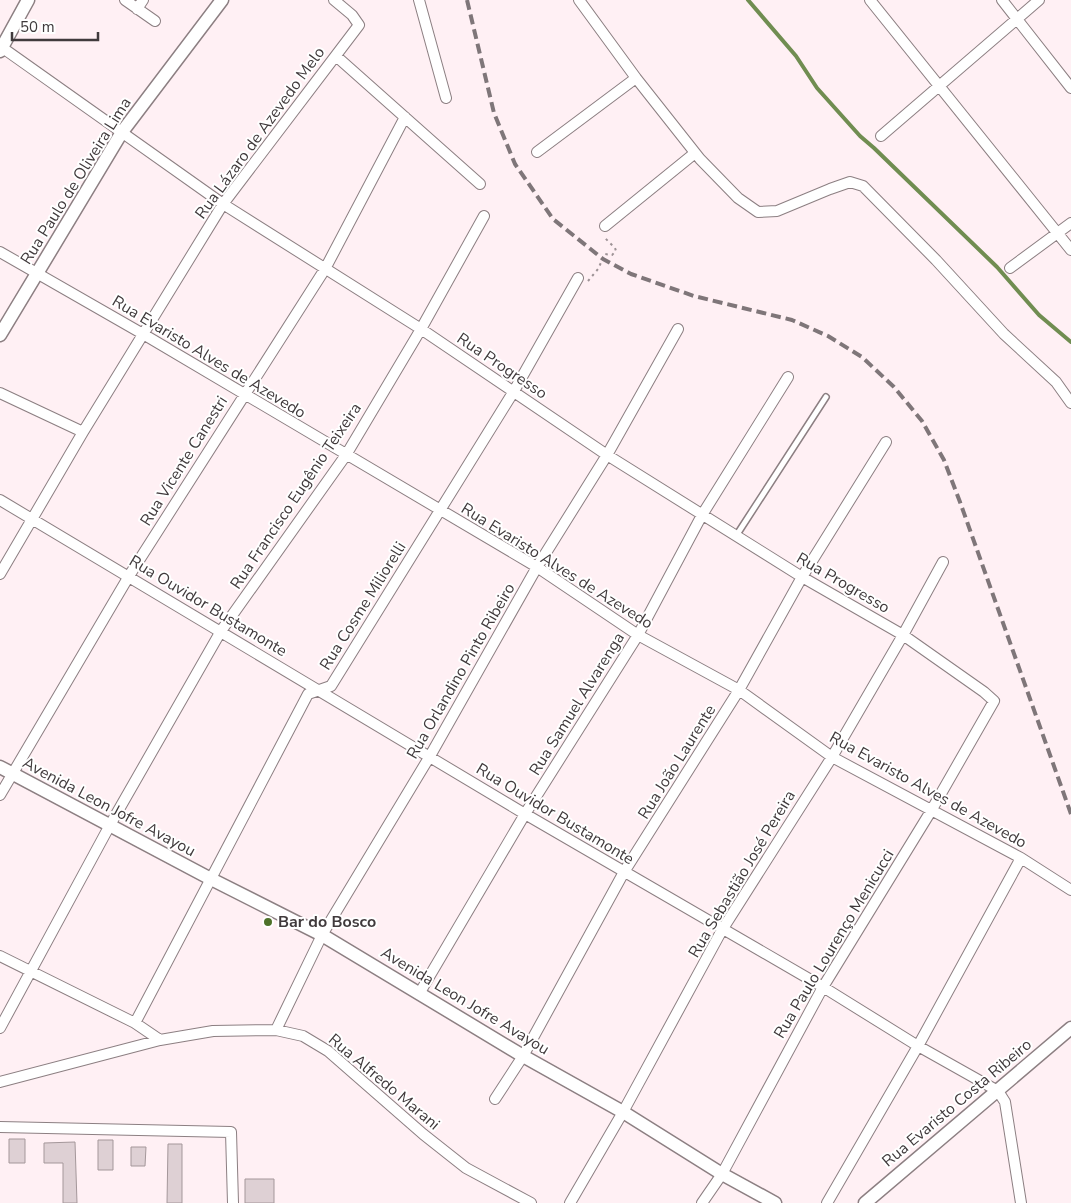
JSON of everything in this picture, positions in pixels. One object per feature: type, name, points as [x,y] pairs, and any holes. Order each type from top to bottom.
[{"type":"street","points":[[1,48],[28,0]]},
{"type":"street","points":[[125,0],[140,4],[155,21]]},
{"type":"street","name":"Rua Paulo de Oliveira Lima","points":[[0,335],[122,132],[222,0]]},
{"type":"street","name":"Rua Lázaro de Azevedo Melo","points":[[0,574],[223,204],[359,25],[352,15],[334,0]]},
{"type":"street","points":[[419,0],[446,98]]},
{"type":"street","points":[[579,0],[694,153],[738,198],[758,212],[777,212],[850,182],[863,186],[936,260],[1004,334],[1056,382],[1071,403]]},
{"type":"street","points":[[870,0],[1071,250]]},
{"type":"street","points":[[1002,0],[1071,88]]},
{"type":"street","points":[[881,136],[1039,0]]},
{"type":"street","name":"Rua Progresso","points":[[1,48],[223,204],[422,329],[607,456],[802,577],[903,636],[984,692],[994,701]]},
{"type":"street","points":[[336,56],[480,184]]},
{"type":"street","points":[[537,152],[636,78]]},
{"type":"street","name":"Rua Vicente Canestri","points":[[0,794],[129,576],[324,269],[406,118]]},
{"type":"street","points":[[605,226],[694,153]]},
{"type":"street","name":"Rua Francisco Eugênio Teixeira","points":[[0,1028],[110,825],[221,631],[346,456],[422,329],[484,216]]},
{"type":"street","points":[[1010,268],[1071,224]]},
{"type":"street","name":"Rua Evaristo Alves de Azevedo","points":[[0,252],[143,334],[537,568],[638,635],[739,690],[832,757],[1022,858],[1071,890]]},
{"type":"street","name":"Rua Cosme Miliorelli","points":[[135,1023],[308,694],[331,686],[514,391],[578,278]]},
{"type":"street","name":"Rua Orlandino Pinto Ribeiro","points":[[276,1030],[322,935],[430,756],[537,568],[607,456],[678,330]]},
{"type":"street","name":"Rua Samuel Alvarenga","points":[[420,994],[525,814],[638,635],[702,515],[788,377]]},
{"type":"street","points":[[0,393],[84,432]]},
{"type":"street","name":"Rua João Laurente","points":[[496,1099],[523,1056],[624,872],[739,690],[802,577],[886,442]]},
{"type":"street","name":"Rua Ouvidor Bustamonte","points":[[0,500],[525,814],[823,987],[918,1046],[998,1091]]},
{"type":"street","name":"Rua Sebastião José Pereira","points":[[570,1203],[623,1112],[722,930],[832,757],[903,636],[943,562]]},
{"type":"street","name":"Rua Paulo Lourenço Menicucci","points":[[702,1203],[722,1174],[823,987],[931,811],[994,701]]},
{"type":"street","name":"Avenida Leon Jofre Avayou","points":[[0,767],[210,879],[322,935],[523,1056],[623,1112],[722,1174],[775,1203]]},
{"type":"street","points":[[827,1203],[918,1046],[1022,858]]},
{"type":"street","points":[[0,956],[135,1023],[160,1040]]},
{"type":"street","name":"Rua Evaristo Costa Ribeiro","points":[[865,1203],[1071,1028]]},
{"type":"street","name":"Rua Alfredo Marani","points":[[0,1082],[160,1040],[213,1031],[276,1030],[303,1036],[328,1051],[423,1134],[466,1168],[531,1203]]},
{"type":"street","points":[[998,1091],[1005,1102],[1021,1203]]},
{"type":"street","points":[[0,1127],[231,1132],[233,1203]]},
{"type":"lane","points":[[736,536],[826,397]]},
{"type":"path","points":[[571,290],[580,287],[591,278],[598,269],[605,254],[612,255],[616,251],[602,232],[605,226]]},
{"type":"building","points":[[9,1139],[25,1139],[25,1163],[9,1163]]},
{"type":"building","points":[[98,1140],[113,1140],[113,1170],[98,1170]]},
{"type":"building","points":[[75,1142],[77,1203],[63,1203],[63,1163],[44,1163],[44,1143]]},
{"type":"building","points":[[168,1144],[182,1144],[182,1203],[167,1203]]},
{"type":"building","points":[[131,1147],[146,1147],[145,1166],[131,1166]]},
{"type":"building","points":[[245,1179],[274,1179],[274,1203],[245,1203]]},
{"type":"waterway","points":[[748,0],[796,56],[817,88],[860,136],[997,267],[1039,315],[1071,342]]},
{"type":"railway","points":[[467,0],[494,113],[515,164],[553,219],[603,259],[631,274],[694,296],[792,320],[828,336],[862,357],[894,387],[922,421],[944,460],[960,502],[1071,814]]},
{"type":"place","name":"Bar do Bosco","points":[[268,922]]}]
